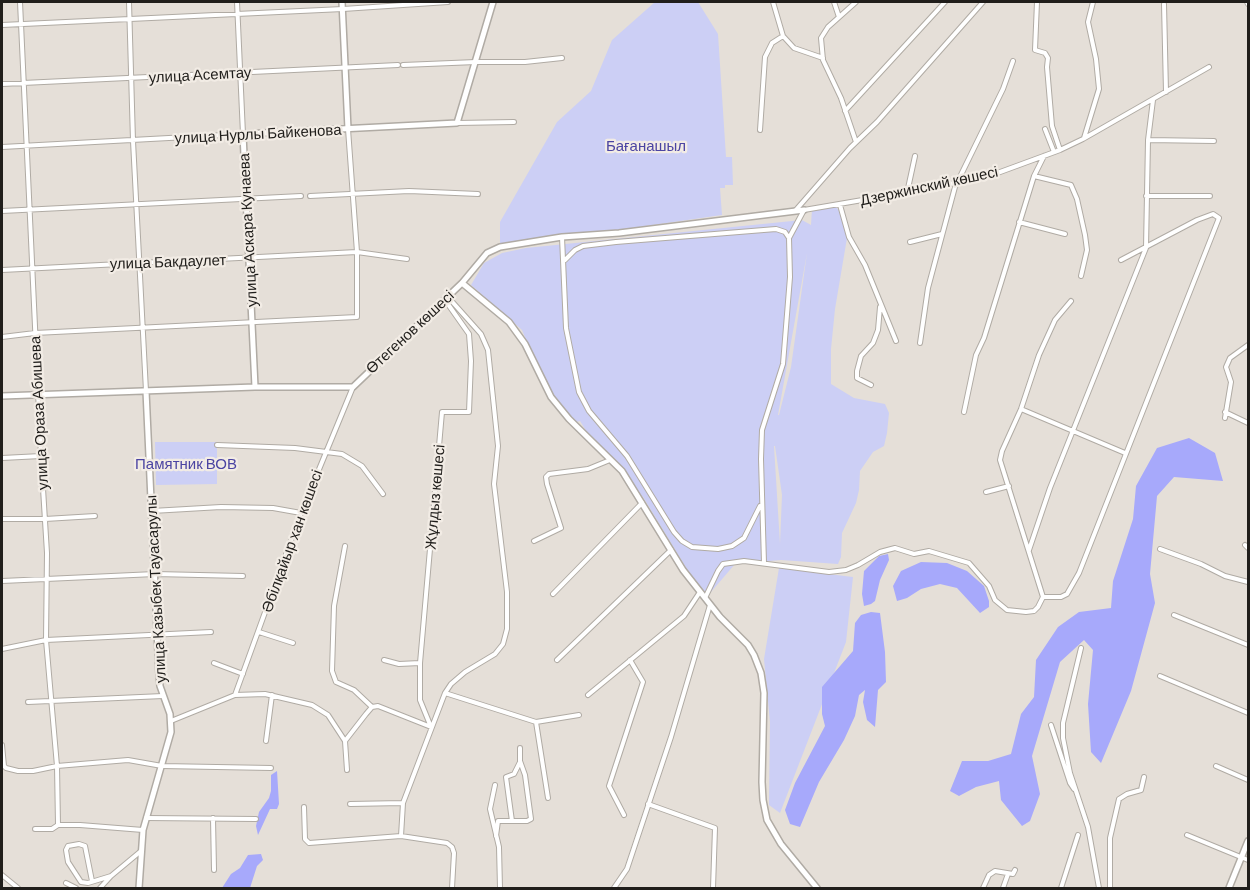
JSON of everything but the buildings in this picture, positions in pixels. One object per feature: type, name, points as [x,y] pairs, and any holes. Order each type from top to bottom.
[{"type":"street","name":"улица Ораза Абишева","points":[[20,2],[40,456],[45,519],[46,640],[57,766],[58,825]]},
{"type":"street","name":"улица Казыбек Тауасарулы","points":[[129,2],[133,141],[141,263],[159,674],[171,721],[171,732],[143,830],[139,888]]},
{"type":"street","name":"улица Аскара Кунаева","points":[[237,2],[255,387]]},
{"type":"street","points":[[2,337],[35,333],[357,317],[357,252],[342,2]]},
{"type":"street","points":[[2,25],[448,2]]},
{"type":"street","points":[[457,123],[494,2]]},
{"type":"street","points":[[773,2],[783,36],[794,48],[823,58]]},
{"type":"street","points":[[834,2],[839,17]]},
{"type":"street","points":[[856,2],[828,27],[821,38],[823,58],[856,142]]},
{"type":"street","points":[[845,111],[945,2]]},
{"type":"street","points":[[795,211],[983,2]]},
{"type":"street","points":[[1037,2],[1035,50],[1048,56],[1052,126],[1060,150]]},
{"type":"street","points":[[1083,139],[1099,89],[1096,59],[1088,22],[1093,2]]},
{"type":"street","points":[[1164,4],[1166,92]]},
{"type":"street","points":[[760,130],[767,49],[783,36]]},
{"type":"street","name":"улица Асемтау","points":[[2,84],[400,65],[525,62],[562,58]]},
{"type":"street","points":[[920,343],[927,296],[942,233],[962,169],[1003,89],[1013,61]]},
{"type":"street","name":"Дзержинский көшесі","points":[[804,210],[907,193],[992,175],[1083,139],[1209,67]]},
{"type":"street","points":[[1029,550],[1050,488],[1146,248],[1148,140],[1154,99]]},
{"type":"street","name":"улица Нурлы Байкенова","points":[[2,147],[514,122]]},
{"type":"street","points":[[1045,129],[1054,152]]},
{"type":"street","points":[[1148,140],[1214,141]]},
{"type":"street","points":[[907,193],[915,156]]},
{"type":"street","points":[[964,412],[976,355],[984,338],[1034,176],[1044,156]]},
{"type":"street","points":[[1034,176],[1071,185],[1077,199],[1087,250],[1081,276]]},
{"type":"street","points":[[310,196],[409,191],[478,194]]},
{"type":"street","points":[[2,211],[301,196]]},
{"type":"street","points":[[1146,196],[1210,196]]},
{"type":"street","points":[[840,205],[849,237],[865,265],[896,341]]},
{"type":"street","points":[[764,563],[762,430],[783,364],[790,277],[789,238],[804,210]]},
{"type":"street","name":"Өтегенов көшесі","points":[[353,387],[462,283],[487,253],[493,250],[522,242],[619,233],[804,210]]},
{"type":"street","points":[[1043,597],[1061,597],[1071,589],[1219,218],[1213,214],[1209,215],[1122,260]]},
{"type":"street","points":[[1019,222],[1065,234]]},
{"type":"street","points":[[564,260],[583,246],[616,242],[776,229],[785,232],[789,238]]},
{"type":"street","points":[[910,242],[942,233]]},
{"type":"street","points":[[562,237],[566,327],[579,392],[589,411],[627,456],[674,532],[692,547],[712,549],[732,546],[744,538],[762,503]]},
{"type":"street","name":"улица Бакдаулет","points":[[2,270],[357,252],[406,259]]},
{"type":"street","points":[[462,283],[509,322],[525,344],[551,397],[569,419],[622,471],[671,550],[705,599],[748,645],[761,673],[764,700],[762,782],[767,819],[781,844],[817,888]]},
{"type":"street","points":[[401,836],[403,803],[446,693],[451,684],[465,672],[495,654],[503,644],[508,618],[494,484],[498,446],[488,350],[481,334],[446,298]]},
{"type":"street","name":"Жұлдыз көшесі","points":[[432,728],[420,699],[420,663],[442,412],[469,412],[471,361],[469,334],[446,298]]},
{"type":"street","points":[[705,599],[723,564],[744,561],[829,572],[846,570],[879,552],[895,548],[914,554],[929,551],[969,563],[988,586],[995,600],[1007,610],[1034,611],[1043,597],[1000,460],[1021,409],[1039,355],[1055,320],[1071,302]]},
{"type":"street","points":[[871,386],[857,378],[857,371],[861,356],[873,343],[878,330],[880,306]]},
{"type":"street","points":[[1225,418],[1231,382],[1226,371],[1227,362],[1248,345]]},
{"type":"street","points":[[2,396],[255,387],[353,387]]},
{"type":"street","name":"Әбілқайыр хан көшесі","points":[[235,695],[301,513],[353,387]]},
{"type":"street","points":[[1021,409],[1125,453]]},
{"type":"street","points":[[1226,412],[1248,423]]},
{"type":"street","points":[[217,445],[295,448],[342,454],[362,466],[383,494]]},
{"type":"street","points":[[2,458],[40,456]]},
{"type":"street","points":[[534,541],[561,528],[546,477],[549,474],[588,469],[610,459]]},
{"type":"street","points":[[986,492],[1009,486]]},
{"type":"street","points":[[553,594],[643,503]]},
{"type":"street","points":[[152,511],[221,507],[273,508],[301,513]]},
{"type":"street","points":[[2,519],[95,516]]},
{"type":"street","points":[[345,546],[334,606],[332,670],[336,682],[354,690],[372,707],[384,707],[432,728]]},
{"type":"street","points":[[1160,549],[1201,564],[1225,576],[1248,582]]},
{"type":"street","points":[[557,660],[671,550]]},
{"type":"street","points":[[2,581],[154,574],[243,576]]},
{"type":"street","points":[[588,695],[684,616],[700,592]]},
{"type":"street","points":[[614,888],[627,869],[671,737],[710,605]]},
{"type":"street","points":[[1174,615],[1248,645]]},
{"type":"street","points":[[2,649],[46,640],[211,632]]},
{"type":"street","points":[[259,632],[293,643]]},
{"type":"street","points":[[1081,648],[1063,723],[1068,761],[1088,827],[1099,888]]},
{"type":"street","points":[[384,660],[399,664],[420,663]]},
{"type":"street","points":[[624,814],[609,786],[643,682],[630,660]]},
{"type":"street","points":[[214,663],[243,674]]},
{"type":"street","points":[[1160,676],[1248,713]]},
{"type":"street","points":[[171,721],[235,695],[255,693],[272,695],[312,705],[328,715],[345,741],[347,770]]},
{"type":"street","points":[[446,693],[536,722],[579,715]]},
{"type":"street","points":[[266,741],[272,695]]},
{"type":"street","points":[[28,702],[163,696]]},
{"type":"street","points":[[345,741],[372,707]]},
{"type":"street","points":[[536,722],[549,798]]},
{"type":"street","points":[[1051,725],[1070,783],[1077,792]]},
{"type":"street","points":[[2,745],[3,762],[6,768],[26,772],[57,766],[128,760],[162,766],[271,768]]},
{"type":"street","points":[[496,836],[497,822],[531,819],[525,775],[520,761],[520,748]]},
{"type":"street","points":[[512,821],[506,777],[514,774],[520,761]]},
{"type":"street","points":[[1216,766],[1248,780]]},
{"type":"street","points":[[1110,888],[1110,838],[1119,799],[1141,790],[1144,777]]},
{"type":"street","points":[[495,785],[490,809],[499,853],[500,888]]},
{"type":"street","points":[[350,804],[403,803]]},
{"type":"street","points":[[648,804],[713,827],[715,831],[713,888]]},
{"type":"street","points":[[304,807],[305,840],[309,843],[401,836],[447,843],[453,851],[452,888]]},
{"type":"street","points":[[146,818],[256,819]]},
{"type":"street","points":[[213,818],[214,870]]},
{"type":"street","points":[[36,829],[54,829],[58,825],[106,826],[143,830]]},
{"type":"street","points":[[1187,835],[1248,860]]},
{"type":"street","points":[[1061,888],[1078,836]]},
{"type":"street","points":[[1229,888],[1248,841]]},
{"type":"street","points":[[92,881],[85,846],[79,844],[68,846],[66,850],[70,867],[81,882],[86,883],[111,876]]},
{"type":"street","points":[[100,888],[142,851]]},
{"type":"street","points":[[983,888],[989,875],[995,872],[1013,874],[1015,870]]},
{"type":"street","points":[[1003,888],[1008,874]]},
{"type":"street","points":[[2,875],[18,888]]},
{"type":"street","points":[[66,883],[76,888]]},
{"type":"green space","name":"Бағанашыл","points":[[655,2],[698,2],[718,34],[726,157],[732,157],[733,185],[720,188],[722,215],[500,247],[500,222],[557,122],[591,91],[612,40]]},
{"type":"green space","points":[[836,207],[840,212],[847,238],[835,309],[831,349],[831,384],[854,398],[885,404],[889,413],[884,446],[873,452],[860,471],[856,503],[842,533],[841,557],[838,564],[781,560],[735,564],[705,599],[643,497],[593,442],[580,421],[573,423],[541,376],[522,330],[471,285],[484,263],[502,253],[526,248],[802,220],[811,225],[812,209]],"holes":[[[807,253],[791,367],[778,415]],[[774,446],[782,495],[780,544]]]},
{"type":"green space","name":"Памятник ВОВ","points":[[155,442],[217,442],[217,484],[156,485]]},
{"type":"green space","points":[[779,568],[853,577],[846,642],[780,813],[769,805],[770,722],[764,659]]},
{"type":"shaded area","points":[[1189,438],[1215,453],[1223,481],[1174,477],[1157,496],[1150,574],[1155,603],[1131,691],[1101,763],[1091,752],[1088,704],[1093,650],[1084,640],[1060,662],[1032,756],[1040,794],[1030,821],[1022,826],[1001,800],[999,781],[976,787],[959,796],[950,791],[962,761],[988,761],[1011,754],[1021,714],[1034,697],[1036,660],[1058,627],[1079,612],[1111,608],[1113,581],[1133,519],[1136,486],[1157,448]]},
{"type":"shaded area","points":[[888,554],[889,560],[880,580],[875,601],[864,606],[862,594],[864,571],[879,556]]},
{"type":"shaded area","points":[[921,562],[947,563],[967,571],[984,586],[989,607],[980,613],[957,588],[940,584],[921,589],[897,601],[893,586],[901,571]]},
{"type":"shaded area","points":[[871,612],[880,613],[885,652],[886,682],[878,690],[875,727],[867,720],[863,702],[865,690],[859,695],[855,716],[844,740],[819,782],[800,827],[790,824],[785,810],[795,783],[825,726],[822,714],[822,687],[853,651],[855,623],[861,615]]},
{"type":"shaded area","points":[[277,771],[279,804],[277,809],[270,809],[258,835],[256,826],[259,812],[269,798],[271,775]]},
{"type":"shaded area","points":[[261,854],[263,860],[257,866],[250,888],[222,888],[248,855]]}]
